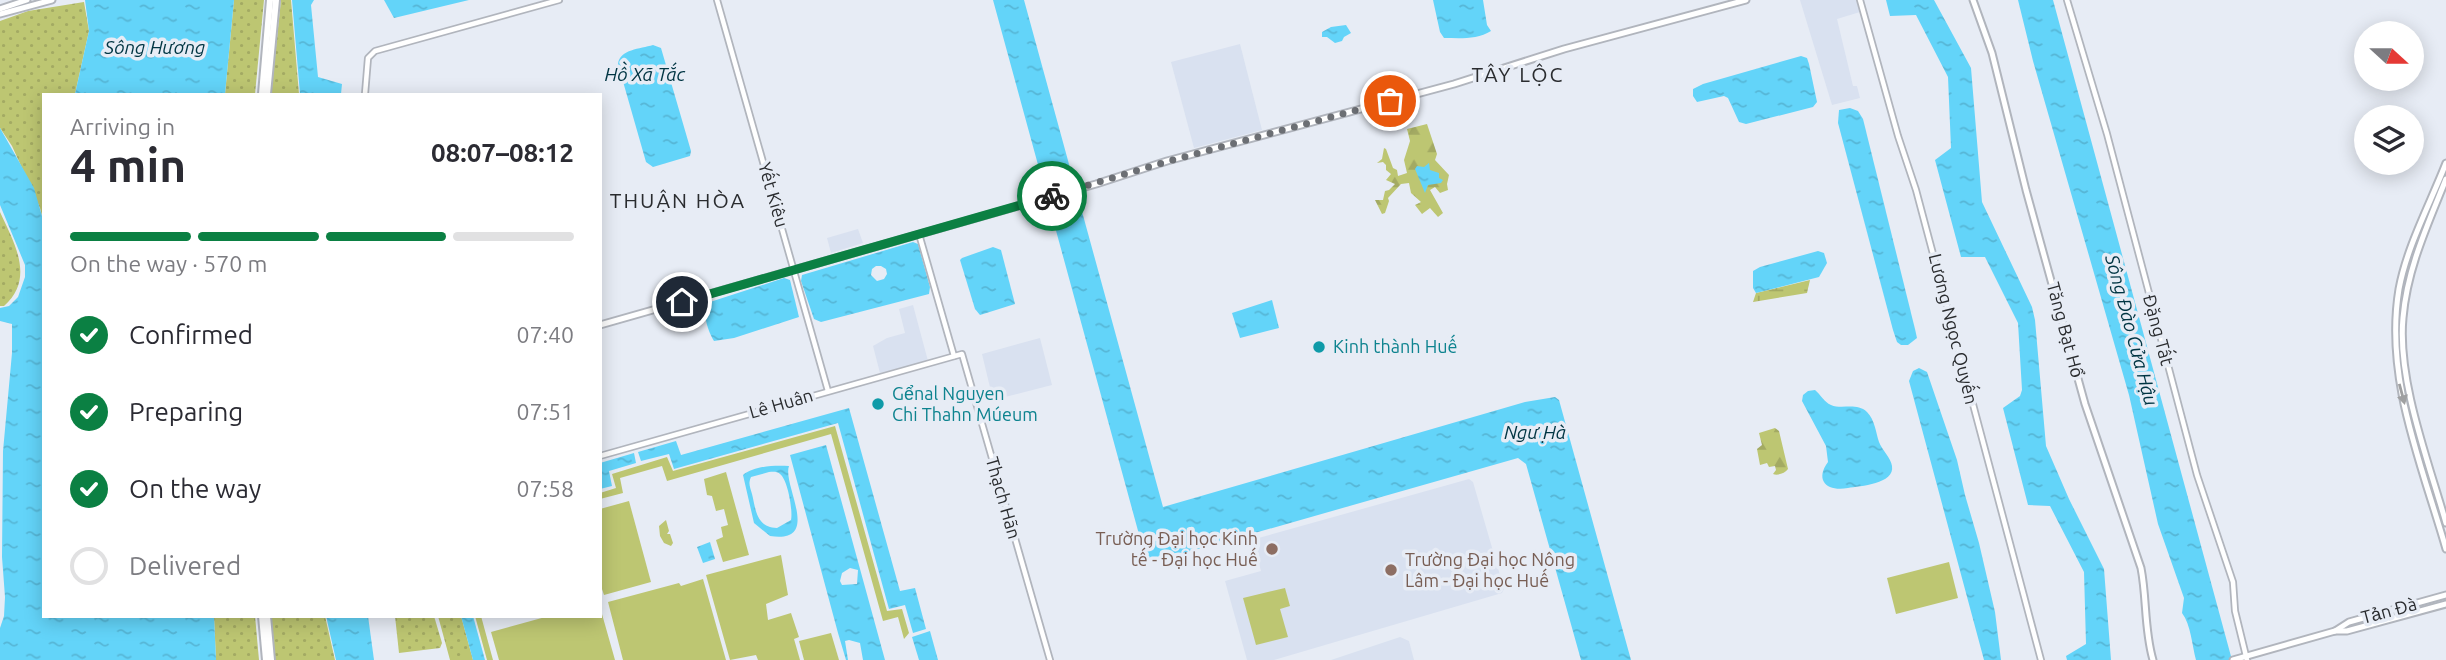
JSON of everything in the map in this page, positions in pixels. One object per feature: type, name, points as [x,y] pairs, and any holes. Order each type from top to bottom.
[{"type":"main road","points":[[0,9],[27,0]]},
{"type":"main road","points":[[0,14],[52,0]]},
{"type":"main road","points":[[264,93],[270,0]]},
{"type":"main road","points":[[264,93],[276,0]]},
{"type":"main road","points":[[602,325],[1162,163],[1454,84],[1564,49],[1746,0]]},
{"type":"main road","name":"Tăng Bạt Hổ","points":[[1973,0],[1992,53],[2026,190],[2085,404],[2141,568],[2147,633],[2153,660]]},
{"type":"main road","points":[[2446,163],[2412,247],[2400,286],[2394,332],[2398,379],[2446,549]]},
{"type":"main road","points":[[2446,179],[2407,287],[2402,348],[2406,377],[2446,523]]},
{"type":"main road","points":[[2400,286],[2407,287]]},
{"type":"main road","points":[[2409,422],[2417,420]]},
{"type":"main road","name":"Tản Đà","points":[[2335,631],[2346,623],[2446,595]]},
{"type":"main road","name":"Tản Đà","points":[[2233,660],[2335,631],[2347,631],[2446,604]]},
{"type":"main road","points":[[264,618],[269,660]]},
{"type":"street","points":[[365,93],[368,58],[375,51],[559,0]]},
{"type":"street","name":"Yết Kiêu","points":[[717,0],[828,391]]},
{"type":"street","name":"Lương Ngọc Quyến","points":[[1860,0],[1916,190],[2041,660]]},
{"type":"street","name":"Đặng Tất","points":[[2067,0],[2107,134],[2197,475],[2233,582],[2235,611],[2246,658]]},
{"type":"street","points":[[919,234],[954,356]]},
{"type":"street","name":"Lê Huân","points":[[602,455],[962,354]]},
{"type":"street","name":"Thạch Hãn","points":[[962,354],[1050,660]]},
{"type":"shaded area","points":[[1800,0],[1856,0],[1860,12],[1837,19],[1853,86],[1857,86],[1860,98],[1832,105]]},
{"type":"shaded area","points":[[1240,44],[1262,130],[1194,148],[1171,62]]},
{"type":"shaded area","points":[[858,229],[863,243],[831,253],[827,238]]},
{"type":"shaded area","points":[[913,305],[928,361],[880,373],[873,346],[887,338],[905,333],[899,309]]},
{"type":"shaded area","points":[[1040,338],[1052,385],[993,400],[982,354]]},
{"type":"shaded area","name":"Trường Đại học Nông Lâm - Đại học Huế","points":[[1469,479],[1473,482],[1504,589],[1502,593],[1274,660],[1247,660],[1225,581],[1261,571],[1257,557],[1252,558],[1248,541]]},
{"type":"shaded area","points":[[1400,637],[1409,641],[1414,660],[1331,660]]},
{"type":"green space","points":[[234,0],[264,0],[255,93],[225,93]]},
{"type":"green space","points":[[281,0],[291,0],[299,93],[271,93]]},
{"type":"green space","points":[[84,2],[89,31],[75,93],[42,93],[42,216],[12,146],[0,128],[0,21],[28,11]]},
{"type":"green space","points":[[1427,124],[1437,154],[1435,160],[1449,175],[1448,190],[1440,193],[1435,187],[1430,190],[1443,213],[1438,217],[1430,208],[1422,214],[1415,205],[1421,202],[1411,193],[1409,183],[1401,184],[1388,198],[1385,213],[1382,214],[1375,200],[1383,200],[1385,191],[1395,184],[1386,180],[1391,174],[1386,170],[1386,165],[1383,162],[1377,163],[1382,159],[1384,148],[1398,176],[1407,173],[1404,160],[1410,141],[1407,129]]},
{"type":"green space","points":[[0,212],[16,249],[20,273],[19,284],[4,306],[0,306]]},
{"type":"green space","points":[[1810,280],[1807,293],[1753,302],[1756,293]]},
{"type":"green space","points":[[835,426],[887,611],[902,609],[909,633],[904,639],[898,617],[883,621],[831,434],[667,481],[662,466],[620,478],[623,493],[602,498],[602,492],[616,488],[612,474],[667,457],[673,471]]},
{"type":"green space","points":[[1775,428],[1779,431],[1788,469],[1777,475],[1773,474],[1775,466],[1769,467],[1767,463],[1760,465],[1757,449],[1762,445],[1759,433]]},
{"type":"green space","points":[[726,472],[749,555],[723,562],[716,540],[723,537],[721,527],[728,525],[724,509],[716,511],[712,496],[707,495],[704,479]]},
{"type":"green space","points":[[629,501],[651,582],[604,595],[602,508]]},
{"type":"green space","points":[[666,520],[669,531],[667,534],[670,534],[673,543],[671,546],[664,543],[660,536],[659,526]]},
{"type":"green space","points":[[781,555],[788,595],[766,604],[768,620],[791,613],[799,637],[794,639],[800,660],[758,660],[756,655],[730,660],[706,575]]},
{"type":"green space","points":[[1949,562],[1958,598],[1896,614],[1887,578]]},
{"type":"green space","points":[[703,579],[726,660],[623,660],[608,602]]},
{"type":"green space","points":[[1285,588],[1290,606],[1280,609],[1288,637],[1256,645],[1243,598]]},
{"type":"green space","points":[[602,614],[615,660],[499,660],[491,632],[542,618],[602,618]]},
{"type":"green space","points":[[214,618],[255,618],[259,660],[216,660]]},
{"type":"green space","points":[[270,618],[325,618],[335,660],[273,660]]},
{"type":"green space","points":[[395,618],[435,618],[442,643],[440,648],[399,653]]},
{"type":"green space","points":[[439,618],[462,618],[473,660],[450,660]]},
{"type":"green space","points":[[476,618],[482,618],[493,660],[487,660]]},
{"type":"green space","points":[[831,633],[839,660],[804,660],[799,641]]},
{"type":"water","name":"Sông Hương","points":[[85,0],[234,0],[225,93],[75,93],[89,31]]},
{"type":"water","points":[[292,0],[314,0],[311,5],[318,77],[342,84],[341,93],[300,93]]},
{"type":"water","points":[[384,0],[469,0],[394,18]]},
{"type":"water","name":"Ngự Hà","points":[[993,0],[1024,0],[1163,507],[1525,402],[1555,397],[1559,400],[1631,660],[1581,660],[1526,464],[1518,458],[1153,562],[1146,560]]},
{"type":"water","points":[[1433,0],[1483,0],[1487,25],[1491,31],[1474,37],[1444,38],[1440,32]]},
{"type":"water","points":[[1886,0],[1934,0],[1971,68],[1982,202],[2032,307],[2046,446],[2104,569],[2111,660],[2067,660],[2066,656],[2086,644],[2084,572],[2050,506],[2028,505],[2003,408],[2020,396],[2022,390],[2018,323],[1985,257],[1961,257],[1935,160],[1951,148],[1948,77],[1916,15],[1890,16]]},
{"type":"water","name":"Sông Đào Cửa Hậu","points":[[2018,0],[2053,0],[2232,660],[2196,660],[2189,629],[2182,613],[2184,598],[2158,524],[2129,395]]},
{"type":"water","points":[[1346,25],[1351,33],[1342,41],[1335,43],[1322,37],[1322,32],[1331,27]]},
{"type":"water","name":"Hồ Xã Tắc","points":[[653,45],[661,48],[691,151],[690,156],[653,167],[646,162],[618,64],[622,55],[627,52]]},
{"type":"water","points":[[1801,56],[1807,58],[1809,64],[1817,102],[1813,107],[1746,124],[1739,122],[1728,98],[1724,96],[1697,102],[1693,96],[1693,89],[1703,84]]},
{"type":"water","points":[[1850,108],[1858,111],[1863,119],[1915,329],[1917,338],[1908,345],[1897,342],[1893,330],[1838,123],[1839,110]]},
{"type":"water","points":[[0,128],[34,188],[42,216],[42,618],[214,618],[216,660],[0,660],[0,628],[5,597],[2,557],[3,451],[12,324],[0,321],[0,308],[9,306],[18,297],[25,277],[25,265],[0,205]]},
{"type":"water","points":[[1429,163],[1430,170],[1439,173],[1439,178],[1443,180],[1441,183],[1428,185],[1425,193],[1415,169]]},
{"type":"water","points":[[913,242],[918,244],[930,287],[929,294],[821,322],[814,319],[801,281],[802,275]],"holes":[[[876,266],[886,269],[884,279],[877,281],[871,275]]]},
{"type":"water","points":[[993,247],[1001,250],[1015,304],[980,315],[975,309],[960,260]]},
{"type":"water","points":[[1818,251],[1824,253],[1827,263],[1819,277],[1756,293],[1753,288],[1753,271]]},
{"type":"water","points":[[784,278],[790,280],[799,317],[734,338],[714,341],[706,322],[707,303]]},
{"type":"water","points":[[1272,300],[1279,328],[1240,338],[1232,313]]},
{"type":"water","points":[[1919,368],[1927,372],[1957,460],[1995,612],[2001,660],[1984,660],[1909,381],[1913,371]]},
{"type":"water","points":[[1815,390],[1831,405],[1858,407],[1870,415],[1880,445],[1892,466],[1888,477],[1876,483],[1841,489],[1825,484],[1822,475],[1828,462],[1826,446],[1802,401],[1803,395]]},
{"type":"water","points":[[849,408],[900,591],[915,588],[926,629],[913,633],[905,605],[889,609],[838,423],[674,469],[669,454],[641,461],[638,452],[676,441],[681,455]]},
{"type":"water","points":[[826,445],[885,660],[863,660],[860,643],[849,640],[845,641],[846,660],[790,455]],"holes":[[[850,568],[858,570],[857,584],[842,585],[842,573]]]},
{"type":"water","points":[[634,453],[636,463],[609,471],[612,486],[602,488],[602,462]]},
{"type":"water","points":[[789,466],[788,475],[797,522],[794,531],[786,536],[770,536],[754,523],[743,475],[758,468]],"holes":[[[777,472],[783,477],[791,503],[791,520],[777,528],[761,521],[756,512],[750,485],[751,477]]]},
{"type":"water","points":[[710,542],[715,559],[703,563],[697,547]]},
{"type":"water","points":[[326,618],[368,618],[374,660],[336,660]]},
{"type":"water","points":[[462,618],[474,618],[485,660],[473,660]]},
{"type":"water","points":[[930,631],[938,660],[919,660],[912,637]]},
{"type":"way so far","points":[[1052,196],[1390,101]]},
{"type":"place","name":"Kinh thành Huế","points":[[1319,347]]},
{"type":"place","name":"Gểnal Nguyen Chi Thahn Múeum","points":[[878,404]]},
{"type":"place","name":"Trường Đại học Kinh tế - Đại học Huế","points":[[1272,549]]},
{"type":"place","name":"Trường Đại học Nông Lâm - Đại học Huế","points":[[1391,570]]},
{"type":"district","name":"TÂY LỘC","points":[[1518,75]]},
{"type":"district","name":"THUẬN HÒA","points":[[678,201]]},
{"type":"route","points":[[682,302],[1052,196]]}]
